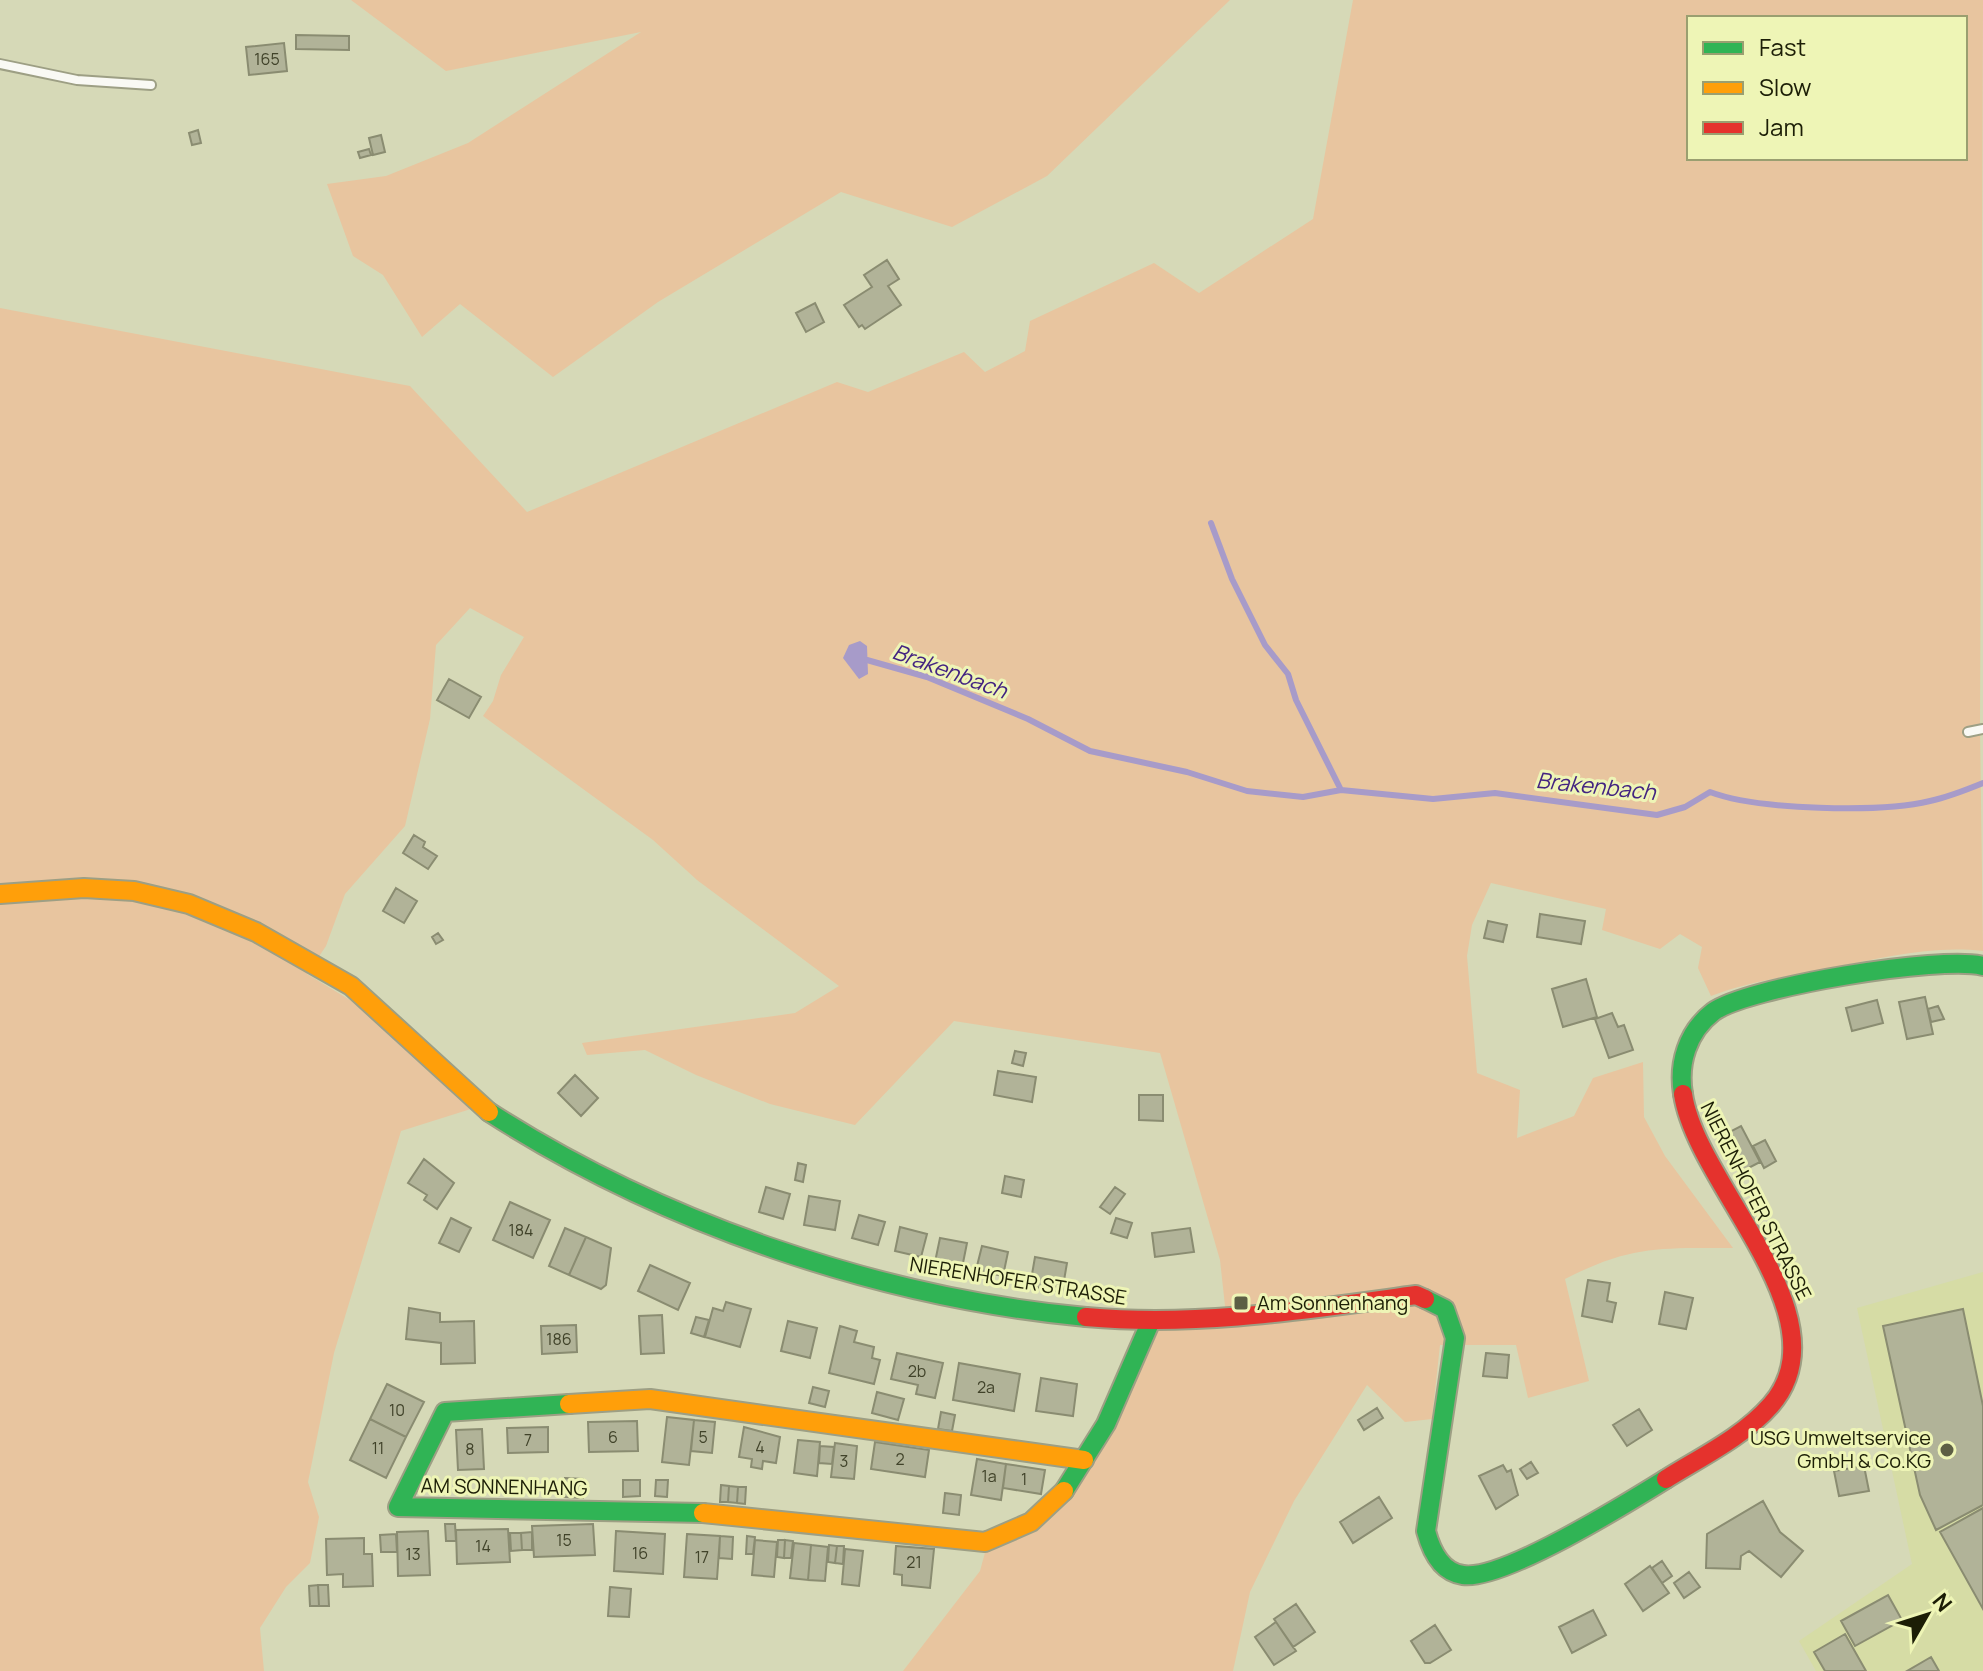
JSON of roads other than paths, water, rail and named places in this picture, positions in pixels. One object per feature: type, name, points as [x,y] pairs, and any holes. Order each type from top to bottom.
[{"type":"street","name":"NIERENHOFER STRASSE","points":[[0,894],[84,888],[134,891],[189,904],[256,932],[351,986],[489,1112],[548,1150],[741,1238],[849,1271],[969,1299],[1064,1315],[1150,1323],[1243,1319],[1399,1295],[1431,1299],[1445,1309],[1455,1338],[1427,1518],[1428,1544],[1446,1569],[1457,1575],[1470,1576],[1499,1568],[1624,1504],[1724,1443],[1755,1421],[1781,1392],[1788,1378],[1794,1332],[1786,1306],[1712,1168],[1683,1105],[1680,1073],[1683,1052],[1700,1024],[1740,998],[1778,990],[1952,961],[1983,966]]},
{"type":"street","name":"AM SONNENHANG","points":[[1084,1460],[650,1399],[445,1412],[398,1507],[704,1513],[985,1542],[1009,1536],[1046,1511],[1084,1460],[1121,1391],[1150,1323]]},
{"type":"lane","points":[[0,64],[77,80],[151,85]]},
{"type":"lane","points":[[1968,732],[1983,729]]},
{"type":"waterway","name":"Brakenbach","points":[[1211,523],[1232,579],[1265,645],[1288,674],[1296,700],[1341,790]]},
{"type":"waterway","name":"Brakenbach","points":[[867,660],[927,677],[1028,719],[1090,751],[1187,772],[1247,791],[1303,797],[1341,790],[1433,799],[1495,793],[1657,815],[1685,807],[1710,792],[1758,803],[1851,808],[1930,801],[1983,783]]},
{"type":"place","name":"Am Sonnenhang","points":[[1241,1303]]},
{"type":"place","name":"USG Umweltservice GmbH & Co.KG","points":[[1947,1450]]}]
